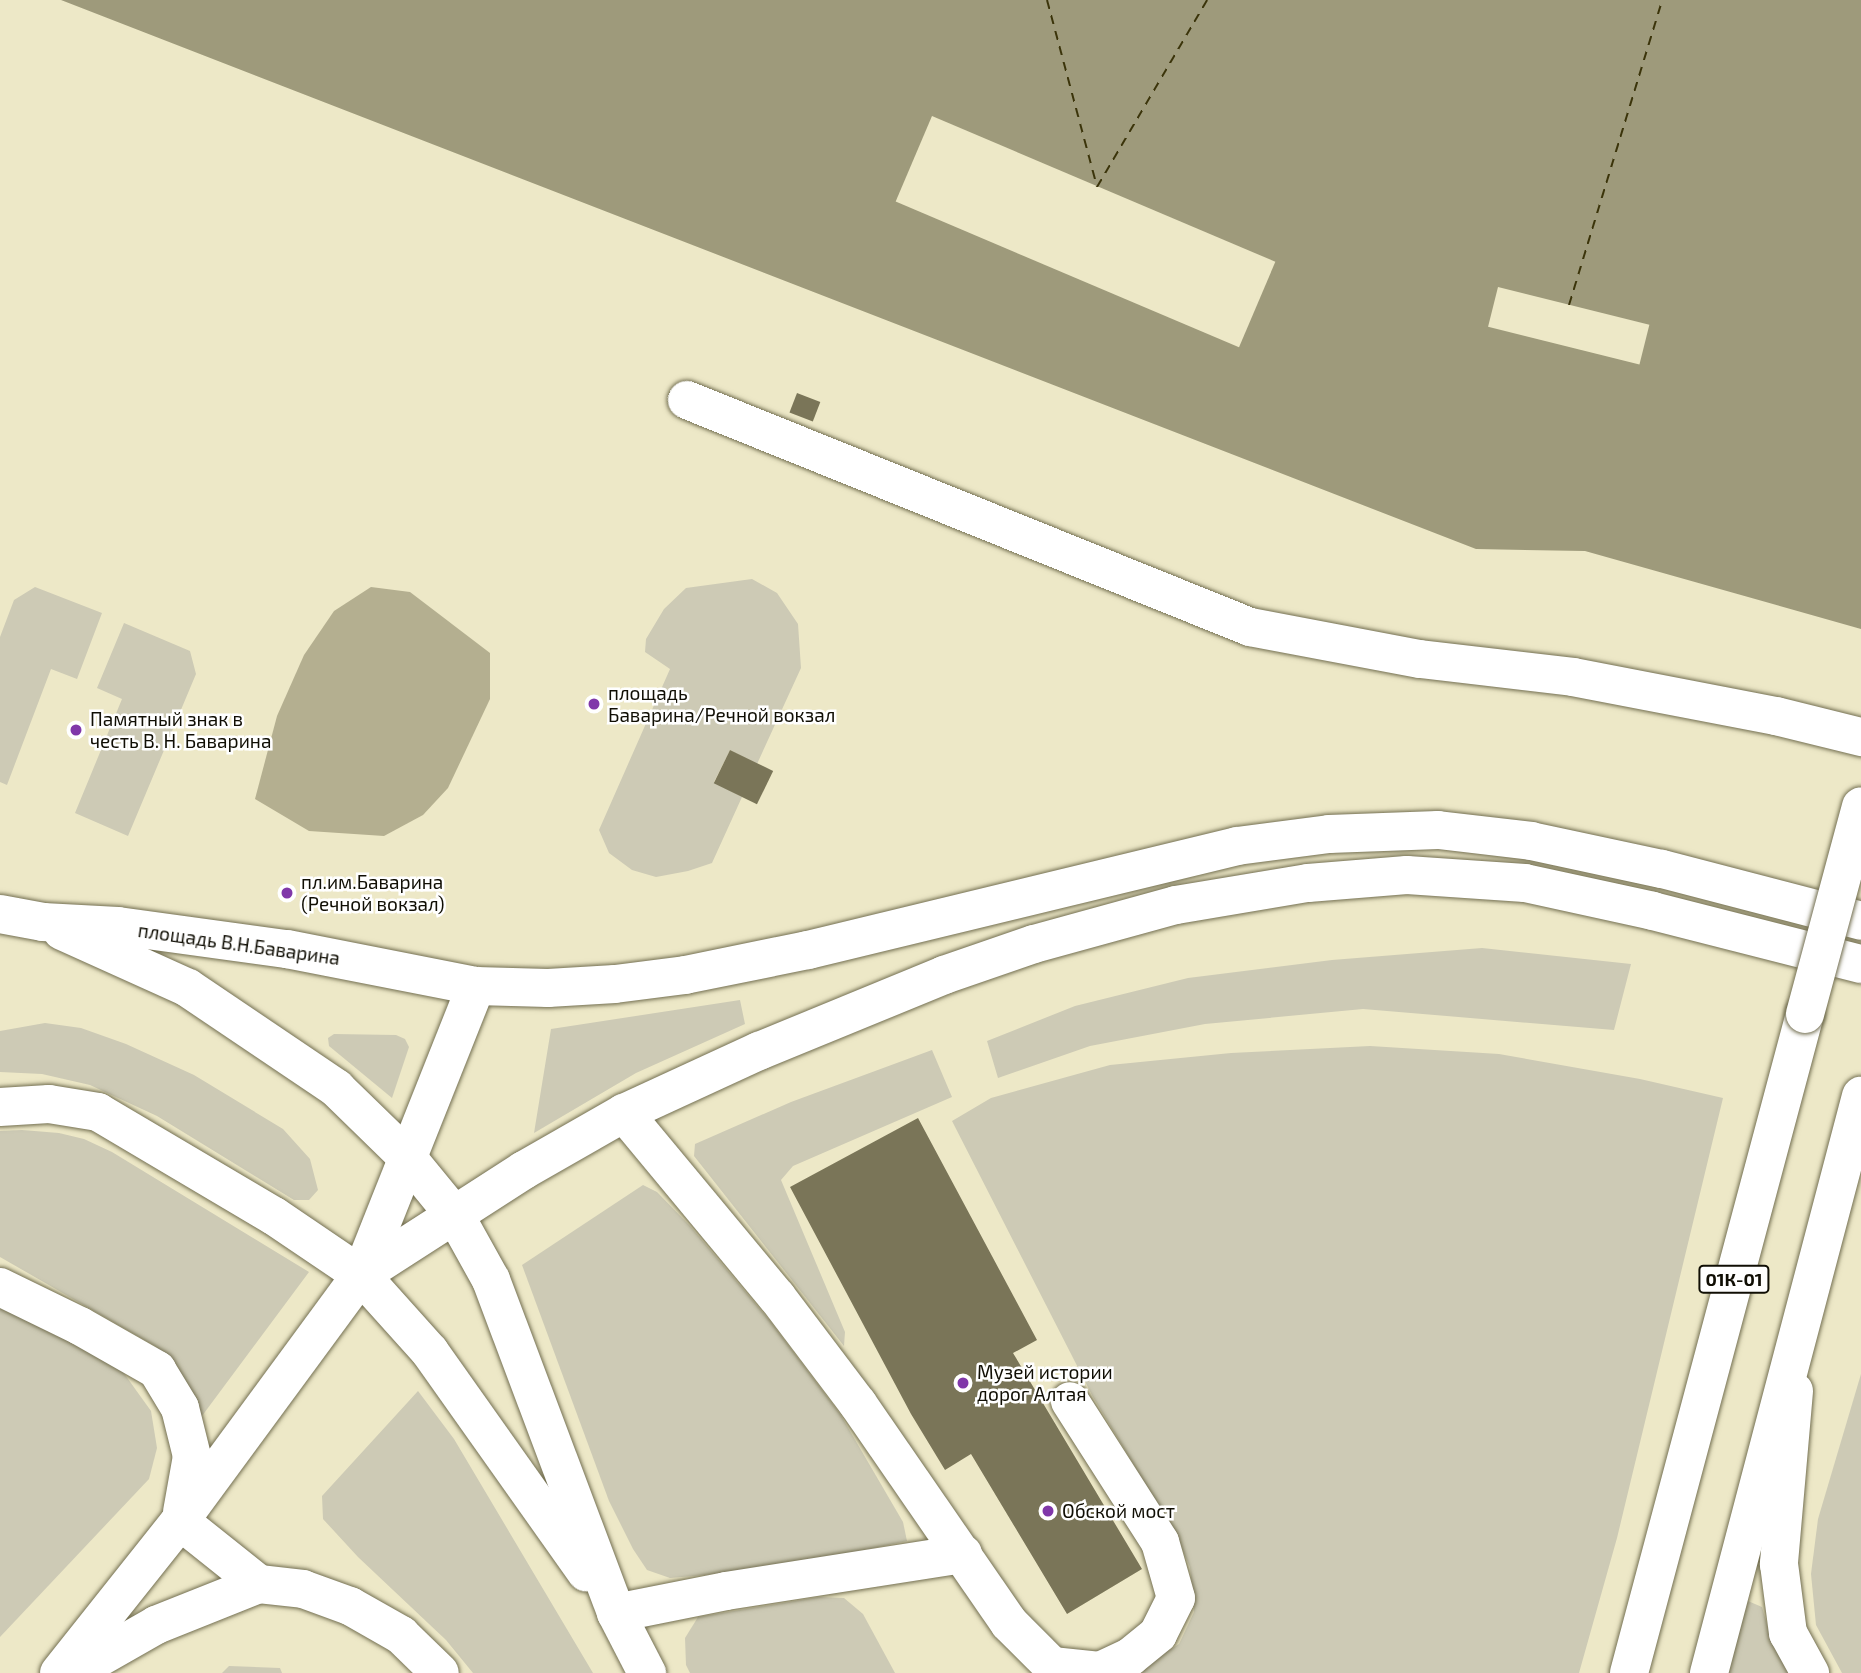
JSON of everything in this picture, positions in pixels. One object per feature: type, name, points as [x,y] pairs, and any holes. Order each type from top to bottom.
[{"type":"main road","points":[[687,400],[1250,627],[1420,659],[1573,677],[1776,716],[1861,737]]},
{"type":"main road","name":"01К-01","points":[[1629,1673],[1861,806]]},
{"type":"main road","name":"площадь В.Н.Баварина","points":[[0,914],[43,922],[118,926],[287,949],[476,986],[561,987],[685,975],[808,950],[1237,846],[1329,834],[1438,830],[1531,841],[1662,869],[1861,921]]},
{"type":"main road","points":[[361,1275],[456,1217],[524,1170],[624,1113],[771,1046],[944,975],[1034,944],[1176,905],[1308,883],[1407,875],[1525,883],[1653,911],[1861,964]]},
{"type":"main road","points":[[43,922],[188,988],[336,1088],[406,1156],[456,1217],[491,1280],[616,1613],[647,1673]]},
{"type":"main road","points":[[59,1673],[180,1521],[361,1275],[406,1156],[476,986]]},
{"type":"main road","points":[[1709,1673],[1861,1096]]},
{"type":"main road","points":[[0,1107],[49,1104],[98,1112],[274,1216],[361,1275],[430,1352],[616,1613]]},
{"type":"main road","points":[[624,1113],[777,1297],[858,1404],[1009,1623],[1052,1666],[1100,1671],[1130,1657],[1158,1634],[1176,1598],[1160,1542],[1070,1401]]},
{"type":"main road","points":[[0,1287],[80,1326],[157,1370],[180,1408],[192,1456],[180,1521]]},
{"type":"main road","points":[[1800,1329],[1779,1564],[1788,1633],[1810,1673]]},
{"type":"main road","points":[[180,1521],[259,1584]]},
{"type":"main road","points":[[1611,1673],[1663,1545]]},
{"type":"main road","points":[[616,1613],[726,1591],[963,1554]]},
{"type":"main road","points":[[72,1673],[156,1625],[259,1584],[303,1589],[350,1606],[401,1635],[439,1673]]},
{"type":"shaded area","points":[[61,0],[1861,0],[1861,629],[1585,551],[1476,549]]},
{"type":"shaded area","points":[[752,579],[777,593],[798,624],[801,668],[757,764],[730,750],[714,782],[742,797],[712,863],[656,877],[632,870],[609,853],[599,830],[670,669],[645,652],[646,639],[664,609],[686,588]]},
{"type":"shaded area","points":[[35,587],[102,613],[77,679],[51,669],[7,785],[0,782],[0,637],[14,600]]},
{"type":"shaded area","points":[[371,587],[410,592],[490,653],[490,699],[448,788],[423,815],[384,836],[309,831],[255,799],[277,716],[304,655],[334,611]]},
{"type":"shaded area","points":[[124,623],[190,651],[196,674],[128,836],[75,813],[122,699],[97,688]]},
{"type":"shaded area","points":[[1482,948],[1631,964],[1614,1030],[1363,1009],[1205,1024],[1090,1046],[998,1078],[987,1041],[1075,1006],[1188,978],[1332,960]]},
{"type":"shaded area","points":[[740,1000],[745,1024],[636,1073],[534,1133],[551,1029]]},
{"type":"shaded area","points":[[45,1023],[81,1028],[126,1044],[194,1075],[283,1129],[310,1159],[318,1190],[309,1200],[294,1200],[157,1116],[90,1085],[42,1074],[0,1072],[0,1031]]},
{"type":"shaded area","points":[[334,1034],[396,1035],[405,1039],[409,1047],[392,1098],[329,1046],[328,1038]]},
{"type":"shaded area","points":[[1370,1046],[1499,1054],[1640,1079],[1723,1098],[1617,1538],[1579,1673],[1133,1673],[1179,1644],[1194,1612],[1190,1567],[1175,1533],[1093,1397],[952,1121],[991,1098],[1110,1065],[1231,1053]]},
{"type":"shaded area","points":[[932,1050],[952,1097],[793,1166],[781,1180],[845,1332],[844,1346],[694,1156],[695,1144],[791,1102]]},
{"type":"shaded area","points":[[0,1131],[59,1133],[84,1139],[112,1152],[309,1272],[196,1424],[173,1364],[155,1346],[0,1257]]},
{"type":"shaded area","points":[[643,1185],[657,1192],[690,1226],[770,1321],[840,1414],[903,1522],[907,1541],[817,1560],[705,1575],[670,1578],[647,1570],[633,1549],[609,1501],[522,1265]]},
{"type":"shaded area","points":[[0,1304],[118,1365],[151,1411],[157,1448],[149,1479],[0,1637]]},
{"type":"shaded area","points":[[1861,1374],[1861,1673],[1842,1673],[1816,1625],[1811,1574],[1818,1519]]},
{"type":"shaded area","points":[[418,1391],[454,1439],[593,1673],[473,1673],[446,1640],[358,1557],[323,1519],[322,1496]]},
{"type":"shaded area","points":[[819,1597],[844,1598],[863,1614],[895,1673],[690,1673],[686,1665],[685,1638],[698,1617]]},
{"type":"shaded area","points":[[1748,1601],[1762,1607],[1772,1642],[1789,1673],[1728,1673]]},
{"type":"shaded area","points":[[229,1666],[280,1668],[282,1673],[222,1673]]},
{"type":"pier","points":[[932,116],[1275,262],[1239,347],[896,202]]},
{"type":"pier","points":[[1498,287],[1649,325],[1639,365],[1488,327]]},
{"type":"building","points":[[797,393],[820,402],[813,422],[789,413]]},
{"type":"building","points":[[730,750],[773,771],[757,804],[714,783]]},
{"type":"building","name":"Музей истории дорог Алтая","points":[[918,1118],[1037,1340],[1013,1353],[1142,1569],[1067,1614],[971,1454],[945,1470],[911,1414],[790,1187]]},
{"type":"ferry route","points":[[1047,0],[1097,186]]},
{"type":"ferry route","points":[[1097,187],[1207,0]]},
{"type":"ferry route","points":[[1569,305],[1662,0]]},
{"type":"place","name":"площадь Баварина/Речной вокзал","points":[[594,704]]},
{"type":"place","name":"Памятный знак в честь В. Н. Баварина","points":[[76,730]]},
{"type":"place","name":"пл.им.Баварина (Речной вокзал)","points":[[287,893]]},
{"type":"place","name":"Музей истории дорог Алтая","points":[[963,1383]]},
{"type":"place","name":"Обской мост","points":[[1048,1511]]}]
